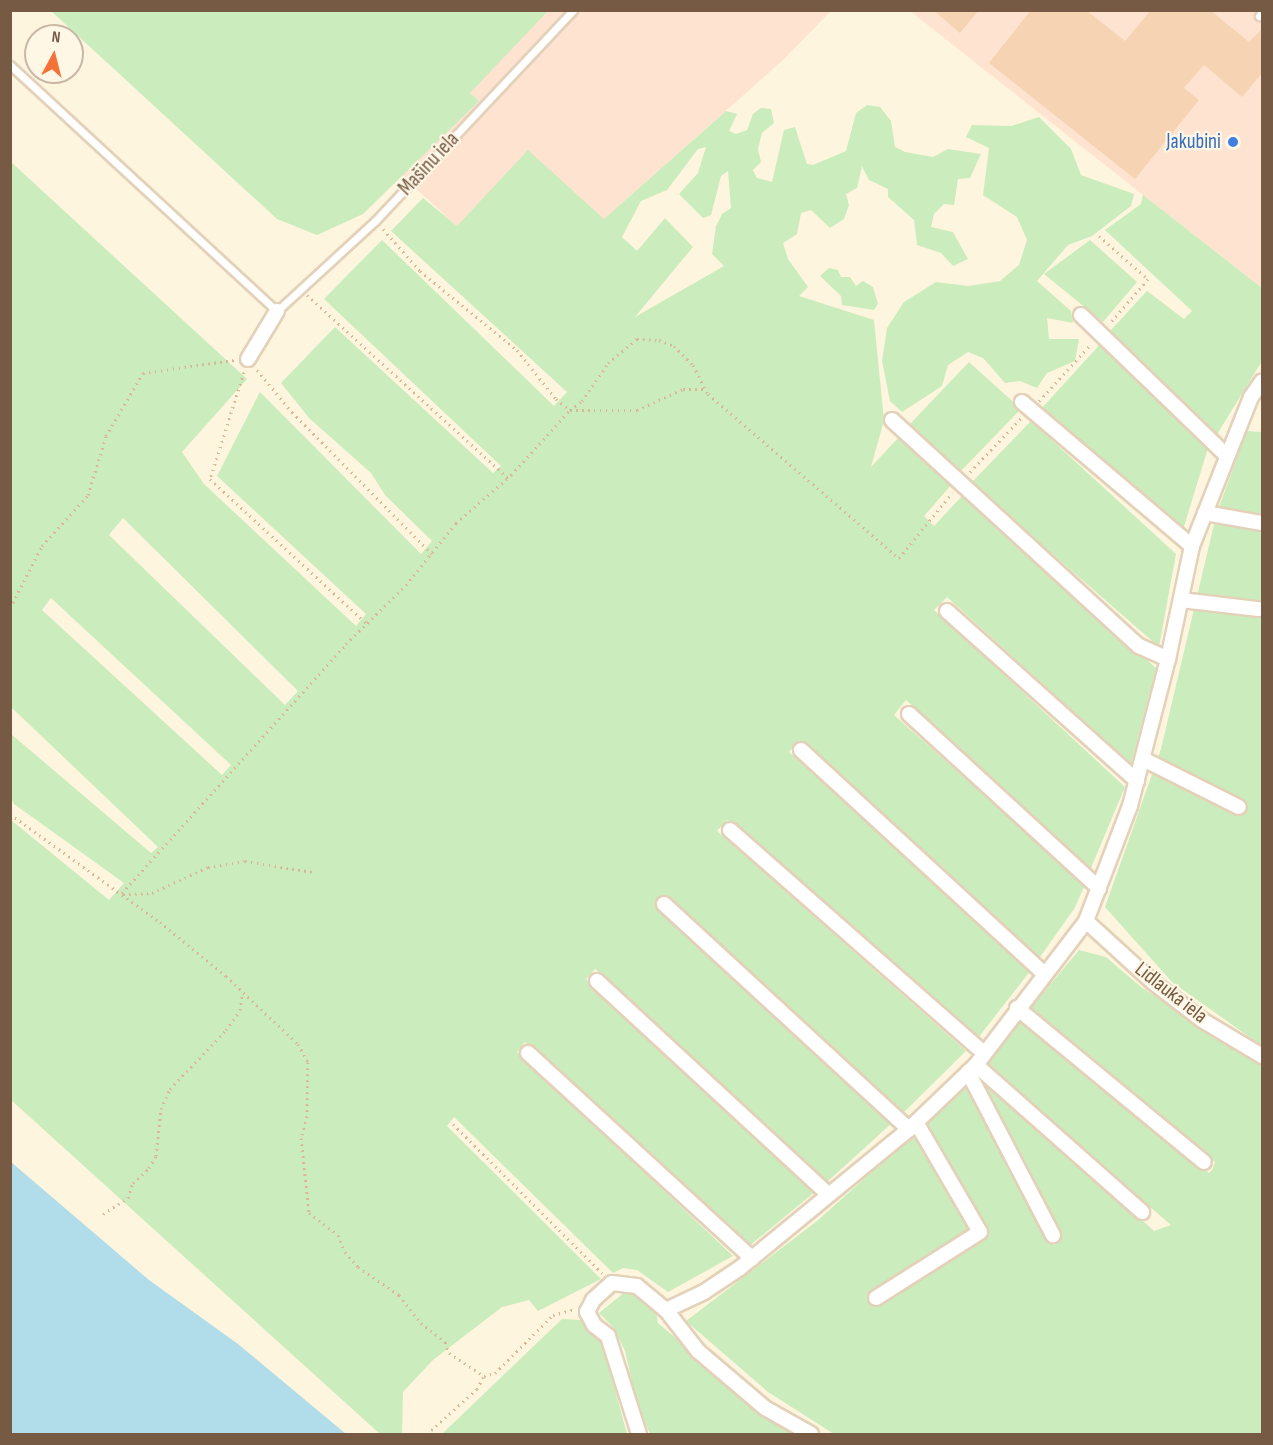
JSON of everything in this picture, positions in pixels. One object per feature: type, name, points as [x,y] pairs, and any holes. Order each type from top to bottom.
[{"type":"street","points":[[248,359],[277,311]]},
{"type":"street","points":[[1081,315],[1227,456]]},
{"type":"street","points":[[666,1310],[704,1292],[752,1258],[913,1125],[972,1069],[1086,921],[1137,781],[1168,659],[1192,546],[1251,397],[1263,381]]},
{"type":"street","points":[[1027,406],[1192,546]]},
{"type":"street","points":[[892,420],[962,481],[1138,646],[1168,659]]},
{"type":"street","points":[[1205,513],[1263,523]]},
{"type":"street","points":[[1180,600],[1258,609]]},
{"type":"street","points":[[947,611],[1137,781]]},
{"type":"street","points":[[909,714],[1099,888]]},
{"type":"street","points":[[801,750],[1045,974]]},
{"type":"street","points":[[1143,759],[1239,807]]},
{"type":"street","points":[[730,830],[983,1052]]},
{"type":"street","points":[[664,904],[913,1125],[980,1232],[876,1298]]},
{"type":"street","name":"Lidlauka iela","points":[[1086,921],[1194,1014],[1263,1056]]},
{"type":"street","points":[[597,981],[828,1194]]},
{"type":"street","points":[[1017,1008],[1204,1162]]},
{"type":"street","points":[[528,1053],[752,1258]]},
{"type":"street","points":[[972,1069],[1142,1212]]},
{"type":"street","points":[[972,1069],[1053,1235]]},
{"type":"street","points":[[639,1434],[608,1336],[589,1318],[588,1306],[612,1283],[637,1286],[666,1310],[698,1351],[765,1408],[812,1434]]},
{"type":"lane","name":"Mašīnu iela","points":[[277,311],[375,221],[573,10]]},
{"type":"lane","points":[[10,65],[277,311]]},
{"type":"path","points":[[375,221],[420,272],[518,351],[556,399],[570,410],[637,410],[683,389],[705,390]]},
{"type":"path","points":[[301,290],[508,478]]},
{"type":"path","points":[[122,893],[225,776],[432,554],[456,523],[508,478],[570,410],[582,401],[608,363],[637,339],[659,340],[674,346],[693,365],[705,390],[899,558],[1027,406]]},
{"type":"path","points":[[248,359],[292,412],[432,554]]},
{"type":"path","points":[[10,608],[42,546],[88,495],[106,436],[143,373],[248,359]]},
{"type":"path","points":[[248,359],[210,479],[368,624]]},
{"type":"path","points":[[10,814],[122,893],[226,976],[242,994],[280,1025],[308,1062],[308,1107],[301,1138],[309,1213],[338,1235],[351,1261],[399,1295],[421,1323],[445,1342],[449,1353],[483,1376]]},
{"type":"path","points":[[122,893],[152,892],[208,867],[245,861],[312,872]]},
{"type":"path","points":[[103,1214],[128,1198],[134,1183],[149,1168],[156,1156],[161,1109],[170,1089],[226,1030],[240,1010],[242,994]]},
{"type":"path","points":[[453,1124],[612,1283]]},
{"type":"path","points":[[427,1434],[477,1389],[483,1376],[503,1368],[553,1314],[588,1306]]},
{"type":"shaded area","points":[[484,11],[831,11],[783,60],[604,219],[577,198],[457,226],[362,140]]},
{"type":"shaded area","points":[[910,11],[1262,11],[1262,288],[1143,195]]},
{"type":"green space","points":[[51,11],[548,11],[470,93],[479,101],[363,214],[317,235],[277,219],[84,41],[84,24],[65,24]]},
{"type":"green space","points":[[867,105],[880,107],[891,121],[895,147],[905,152],[933,157],[948,149],[981,154],[970,178],[958,179],[954,205],[944,204],[934,214],[931,227],[953,232],[968,259],[953,266],[941,253],[917,245],[914,220],[888,197],[888,189],[869,180],[862,166],[857,188],[846,194],[849,205],[844,219],[830,228],[811,210],[801,213],[797,234],[783,243],[788,259],[808,287],[799,296],[874,320],[884,420],[871,467],[899,437],[953,483],[924,516],[934,526],[963,495],[1156,668],[1131,764],[947,597],[934,610],[1125,787],[1091,868],[906,700],[894,715],[1085,885],[1074,909],[1040,957],[799,741],[789,752],[1031,970],[978,1038],[727,820],[717,831],[966,1051],[902,1114],[663,895],[655,904],[893,1122],[827,1182],[595,969],[586,979],[816,1191],[748,1247],[525,1042],[517,1052],[733,1256],[668,1292],[637,1270],[623,1268],[613,1273],[454,1117],[447,1126],[601,1279],[538,1311],[529,1300],[502,1307],[433,1360],[403,1392],[402,1434],[380,1434],[11,1100],[11,820],[109,900],[124,883],[14,804],[11,798],[11,734],[151,853],[158,847],[11,707],[11,162],[247,379],[182,452],[204,484],[356,626],[366,614],[217,476],[260,392],[421,554],[432,541],[385,495],[371,473],[309,418],[281,383],[335,327],[493,473],[501,466],[324,299],[382,240],[554,406],[567,392],[391,231],[423,198],[457,226],[528,150],[604,219],[726,111],[737,114],[729,131],[736,134],[747,130],[753,114],[761,108],[771,109],[774,123],[762,133],[758,149],[761,162],[753,170],[757,178],[772,182],[784,130],[795,127],[807,164],[813,165],[846,151],[856,113]],"holes":[[[706,147],[698,173],[679,194],[703,218],[711,215],[721,176],[728,171],[731,208],[722,214],[716,226],[712,254],[724,266],[635,317],[693,247],[665,218],[637,251],[622,237],[641,201],[667,190],[698,149]],[[123,518],[298,691],[285,705],[109,535]],[[51,598],[231,765],[222,775],[42,610]]]},
{"type":"green space","points":[[1039,117],[1071,149],[1081,175],[1134,194],[1131,206],[1092,236],[1068,245],[1037,281],[1071,311],[1073,323],[1047,318],[1049,339],[1079,339],[1075,361],[1047,373],[1037,388],[1020,381],[1005,383],[983,358],[968,352],[948,365],[942,386],[902,412],[890,401],[882,361],[887,328],[904,302],[936,282],[968,286],[1000,281],[1019,265],[1027,240],[1017,217],[983,195],[989,148],[966,137],[972,125],[1011,126]]},
{"type":"green space","points":[[1143,195],[1262,288],[1262,361],[1216,436],[1110,331],[1147,291],[1184,319],[1192,311],[1105,230],[1141,204]]},
{"type":"green space","points":[[1090,240],[1137,282],[1103,322],[1044,274]]},
{"type":"green space","points":[[829,268],[838,270],[841,277],[850,277],[856,286],[863,281],[873,287],[878,304],[874,310],[842,305],[841,296],[820,276]]},
{"type":"green space","points":[[1103,341],[1208,448],[1183,530],[1041,409]]},
{"type":"green space","points":[[969,362],[1021,409],[959,473],[910,424]]},
{"type":"green space","points":[[1031,421],[1176,554],[1159,647],[971,483]]},
{"type":"green space","points":[[1247,431],[1261,432],[1262,516],[1219,507]]},
{"type":"green space","points":[[1215,520],[1262,530],[1262,1046],[1172,982],[1105,907],[1161,749]]},
{"type":"green space","points":[[1079,950],[1106,957],[1141,987],[1262,1065],[1262,1434],[834,1434],[768,1392],[686,1321],[817,1221],[918,1131],[970,1229],[869,1298],[876,1305],[986,1234],[925,1126],[967,1082],[1054,1245],[1060,1242],[974,1075],[979,1070],[1154,1231],[1171,1225],[984,1064],[1020,1021],[1209,1173],[1212,1170],[1215,1162],[1027,1012]]},
{"type":"green space","points":[[630,1288],[656,1312],[658,1323],[752,1403],[801,1434],[650,1434],[637,1404],[625,1351],[613,1327],[599,1313]]},
{"type":"green space","points":[[562,1319],[581,1320],[601,1338],[627,1434],[442,1434]]},
{"type":"water","points":[[11,1162],[149,1280],[238,1344],[346,1434],[11,1434]]},
{"type":"building","points":[[933,10],[979,10],[960,33]]},
{"type":"building","points":[[1031,10],[1086,10],[1125,41],[1151,10],[1210,10],[1249,42],[1263,28],[1263,72],[1242,97],[1204,65],[1184,88],[1199,100],[1135,179],[989,63]]},
{"type":"place","name":"Jakubini","points":[[1233,142]]}]
